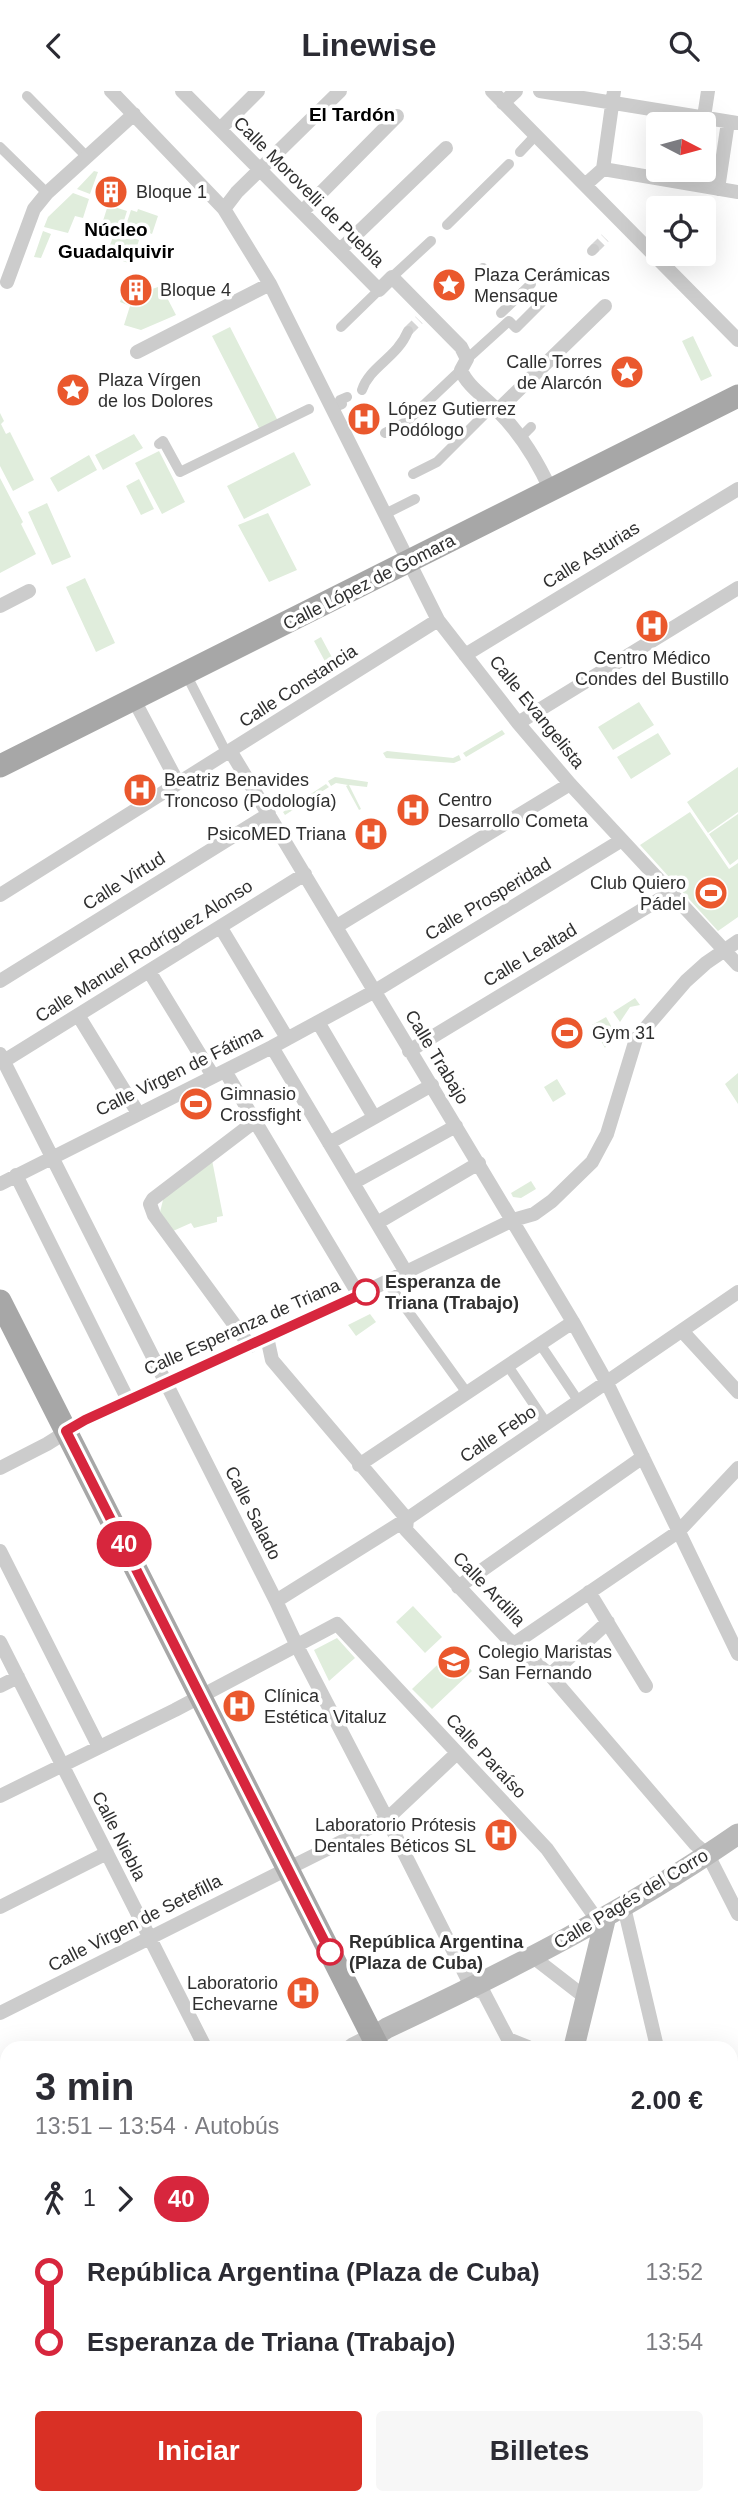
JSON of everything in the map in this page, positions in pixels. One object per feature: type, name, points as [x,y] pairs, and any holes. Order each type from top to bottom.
[{"type":"main road","name":"Calle López de Gomara","points":[[0,766],[738,396]]},
{"type":"main road","points":[[0,1301],[288,1867],[367,2041]]},
{"type":"main road","name":"Calle Pagés del Corro","points":[[372,2041],[387,2028],[533,1957],[609,1915],[738,1834]]},
{"type":"main road","points":[[575,2041],[609,1915]]},
{"type":"street","name":"Calle Evangelista","points":[[111,91],[224,209],[270,284],[438,620],[516,727],[738,965]]},
{"type":"street","name":"Calle Morovelli de Puebla","points":[[182,91],[379,290]]},
{"type":"street","points":[[220,129],[258,91]]},
{"type":"street","points":[[224,209],[260,169],[340,91]]},
{"type":"street","points":[[492,91],[738,339]]},
{"type":"street","points":[[503,103],[516,91]]},
{"type":"street","points":[[540,91],[613,97],[657,112]]},
{"type":"street","points":[[705,112],[708,91]]},
{"type":"street","points":[[27,96],[87,157]]},
{"type":"street","points":[[585,185],[603,169],[613,97]]},
{"type":"street","points":[[7,282],[34,209],[47,193],[134,114]]},
{"type":"street","points":[[302,212],[397,116]]},
{"type":"street","points":[[718,189],[733,123]]},
{"type":"street","points":[[520,152],[536,135]]},
{"type":"street","points":[[0,147],[47,193]]},
{"type":"street","points":[[340,250],[446,148]]},
{"type":"street","points":[[447,225],[509,164]]},
{"type":"street","points":[[603,169],[646,174]]},
{"type":"street","points":[[692,182],[738,192]]},
{"type":"street","points":[[341,327],[431,241]]},
{"type":"street","points":[[392,277],[423,316],[461,347],[464,378],[495,408],[526,432],[551,491]]},
{"type":"street","points":[[137,352],[270,284]]},
{"type":"street","points":[[501,313],[531,284]]},
{"type":"street","points":[[385,433],[406,422],[509,321],[516,328],[545,299]]},
{"type":"street","points":[[413,474],[437,462],[604,306]]},
{"type":"street","points":[[362,390],[365,380],[402,345],[408,331]]},
{"type":"street","points":[[332,408],[342,404],[340,400],[347,397]]},
{"type":"street","points":[[159,443],[163,441],[180,472],[309,409]]},
{"type":"street","name":"Calle Asturias","points":[[466,655],[738,489]]},
{"type":"street","points":[[385,514],[415,499]]},
{"type":"street","points":[[516,727],[738,588]]},
{"type":"street","points":[[0,606],[29,591]]},
{"type":"street","name":"Calle Constancia","points":[[0,895],[438,620]]},
{"type":"street","name":"Calle Trabajo","points":[[186,674],[229,753],[337,926],[409,1051],[573,1322],[607,1383],[738,1654]]},
{"type":"street","points":[[134,700],[178,783]]},
{"type":"street","points":[[337,926],[570,784]]},
{"type":"street","name":"Calle Virtud","points":[[0,981],[269,814]]},
{"type":"street","name":"Calle Prosperidad","points":[[375,991],[622,840]]},
{"type":"street","name":"Calle Manuel Rodríguez Alonso","points":[[2,1058],[78,1015],[305,874]]},
{"type":"street","name":"Calle Lealtad","points":[[409,1051],[670,893]]},
{"type":"street","points":[[221,927],[287,1038]]},
{"type":"street","name":"Calle Esperanza de Triana","points":[[0,1468],[128,1400],[387,1282],[513,1220],[534,1214],[552,1201],[592,1163],[607,1134],[636,1039],[686,981],[738,941]]},
{"type":"street","points":[[149,971],[254,1122],[359,1295]]},
{"type":"street","name":"Calle Virgen de Fátima","points":[[0,1184],[138,1112],[272,1047],[375,991]]},
{"type":"street","points":[[78,1015],[138,1112]]},
{"type":"street","points":[[318,1022],[374,1117]]},
{"type":"street","points":[[272,1047],[406,1272]]},
{"type":"street","name":"Calle Salado","points":[[2,1058],[472,1988],[484,1993],[508,2039],[513,2041]]},
{"type":"street","points":[[329,1143],[432,1085]]},
{"type":"street","points":[[250,1346],[154,1215],[150,1204],[254,1122]]},
{"type":"street","points":[[353,1183],[456,1126]]},
{"type":"street","points":[[377,1223],[479,1163]]},
{"type":"street","points":[[16,1175],[128,1400]]},
{"type":"street","points":[[387,1282],[467,1393]]},
{"type":"street","name":"Calle Febo","points":[[276,1601],[407,1519],[738,1292]]},
{"type":"street","points":[[359,1465],[573,1322]]},
{"type":"street","points":[[683,1332],[738,1392]]},
{"type":"street","name":"Calle Ardilla","points":[[267,1337],[272,1360],[407,1519],[406,1530],[507,1638],[550,1675],[695,1844],[708,1855],[738,1914]]},
{"type":"street","points":[[540,1344],[579,1402]]},
{"type":"street","points":[[508,1366],[547,1424]]},
{"type":"street","points":[[458,1587],[643,1457]]},
{"type":"street","points":[[515,1643],[678,1532],[737,1471]]},
{"type":"street","points":[[0,1551],[99,1747]]},
{"type":"street","points":[[589,1592],[646,1686]]},
{"type":"street","points":[[550,1675],[607,1622]]},
{"type":"street","name":"Calle Paraíso","points":[[297,1646],[337,1625],[609,1915]]},
{"type":"street","name":"Calle Niebla","points":[[0,1642],[202,2041]]},
{"type":"street","points":[[0,1797],[297,1646]]},
{"type":"street","points":[[0,1686],[18,1677]]},
{"type":"street","name":"Calle Virgen de Setefilla","points":[[0,2013],[387,1819],[457,1753]]},
{"type":"street","points":[[0,1907],[107,1853]]},
{"type":"street","points":[[609,1915],[655,2041]]},
{"type":"street","points":[[533,1957],[586,1998]]},
{"type":"green space","points":[[94,171],[98,172],[90,194],[77,189]]},
{"type":"green space","points":[[73,193],[89,199],[83,218],[75,216],[68,233],[44,227],[48,217]]},
{"type":"green space","points":[[108,205],[127,211],[121,230],[102,224]]},
{"type":"green space","points":[[138,209],[158,216],[152,234],[145,231],[140,236],[124,231],[131,210],[137,212]]},
{"type":"green space","points":[[43,231],[51,234],[41,258],[34,257]]},
{"type":"green space","points":[[115,231],[139,240],[135,253],[110,245]]},
{"type":"green space","points":[[111,249],[134,256],[131,264],[109,256]]},
{"type":"green space","points":[[161,286],[176,315],[141,330],[124,325],[130,306],[120,302],[122,289],[144,297],[146,291]]},
{"type":"green space","points":[[230,327],[278,421],[260,430],[212,336]]},
{"type":"green space","points":[[693,336],[712,376],[701,381],[682,341]]},
{"type":"green space","points":[[0,413],[6,434],[10,432],[34,480],[13,491],[0,466]]},
{"type":"green space","points":[[134,434],[143,448],[103,470],[95,455]]},
{"type":"green space","points":[[159,451],[185,502],[162,514],[135,463]]},
{"type":"green space","points":[[294,452],[311,485],[244,519],[227,486]]},
{"type":"green space","points":[[89,455],[97,470],[58,492],[50,478]]},
{"type":"green space","points":[[0,478],[36,554],[0,573]]},
{"type":"green space","points":[[139,479],[154,509],[141,515],[126,486]]},
{"type":"green space","points":[[47,503],[71,557],[52,565],[28,512]]},
{"type":"green space","points":[[268,513],[297,570],[269,582],[238,525]]},
{"type":"green space","points":[[85,578],[115,643],[96,652],[66,587]]},
{"type":"green space","points":[[321,637],[335,663],[328,667],[314,641]]},
{"type":"green space","points":[[639,702],[654,725],[613,750],[598,727]]},
{"type":"green space","points":[[502,730],[505,734],[466,757],[463,753]]},
{"type":"green space","points":[[658,733],[671,754],[631,779],[617,757]]},
{"type":"green space","points":[[387,751],[453,758],[459,755],[461,760],[454,763],[386,758],[383,753]]},
{"type":"green space","points":[[738,767],[738,812],[708,833],[687,802]]},
{"type":"green space","points":[[335,777],[368,782],[367,787],[349,785],[361,809],[359,810],[346,786],[348,785],[336,783],[331,786],[328,781]]},
{"type":"green space","points":[[326,784],[329,787],[285,815],[283,812]]},
{"type":"green space","name":"Club Quiero Pádel","points":[[690,812],[729,869],[738,863],[738,917],[718,931],[640,845]]},
{"type":"green space","points":[[738,814],[738,859],[730,865],[709,834]]},
{"type":"green space","points":[[635,998],[640,1005],[630,1007],[620,1022],[613,1012]]},
{"type":"green space","points":[[606,1017],[614,1031],[605,1048],[592,1025]]},
{"type":"green space","points":[[738,1073],[738,1104],[725,1084]]},
{"type":"green space","points":[[557,1079],[566,1094],[553,1102],[544,1087]]},
{"type":"green space","points":[[212,1160],[223,1216],[217,1217],[217,1222],[194,1228],[191,1223],[173,1231],[160,1212],[164,1196]]},
{"type":"green space","points":[[531,1181],[536,1189],[521,1198],[513,1197],[511,1193]]},
{"type":"green space","points":[[370,1314],[376,1322],[356,1336],[348,1325]]},
{"type":"green space","points":[[413,1606],[442,1637],[425,1653],[396,1622]]},
{"type":"green space","points":[[337,1638],[355,1658],[329,1681],[314,1650]]},
{"type":"green space","points":[[453,1650],[472,1671],[432,1709],[412,1689]]},
{"type":"tunnel","points":[[594,249],[605,238]]},
{"type":"tunnel","points":[[408,331],[419,320]]},
{"type":"bus line","name":"40","points":[[330,1952],[66,1431],[366,1292]]},
{"type":"place","name":"Bloque 1","points":[[111,192]]},
{"type":"place","name":"Plaza Cerámicas Mensaque","points":[[449,285]]},
{"type":"place","name":"Bloque 4","points":[[136,290]]},
{"type":"place","name":"Calle Torres de Alarcón","points":[[627,372]]},
{"type":"place","name":"Plaza Vírgen de los Dolores","points":[[73,390]]},
{"type":"place","name":"López Gutierrez Podólogo","points":[[364,419]]},
{"type":"place","name":"Centro Médico Condes del Bustillo","points":[[652,626]]},
{"type":"place","name":"Beatriz Benavides Troncoso (Podología)","points":[[140,790]]},
{"type":"place","name":"Centro Desarrollo Cometa","points":[[413,810]]},
{"type":"place","name":"PsicoMED Triana","points":[[371,834]]},
{"type":"place","name":"Club Quiero Pádel","points":[[711,893]]},
{"type":"place","name":"Gym 31","points":[[567,1033]]},
{"type":"place","name":"Gimnasio Crossfight","points":[[196,1104]]},
{"type":"place","name":"Esperanza de Triana (Trabajo)","points":[[366,1292]]},
{"type":"place","name":"Colegio Maristas San Fernando","points":[[454,1662]]},
{"type":"place","name":"Clínica Estética Vitaluz","points":[[239,1706]]},
{"type":"place","name":"Laboratorio Prótesis Dentales Béticos SL","points":[[501,1835]]},
{"type":"place","name":"República Argentina (Plaza de Cuba)","points":[[330,1952]]},
{"type":"place","name":"Laboratorio Echevarne","points":[[303,1993]]},
{"type":"district","name":"El Tardón","points":[[352,114]]},
{"type":"district","name":"Núcleo Guadalquivir","points":[[116,240]]}]
